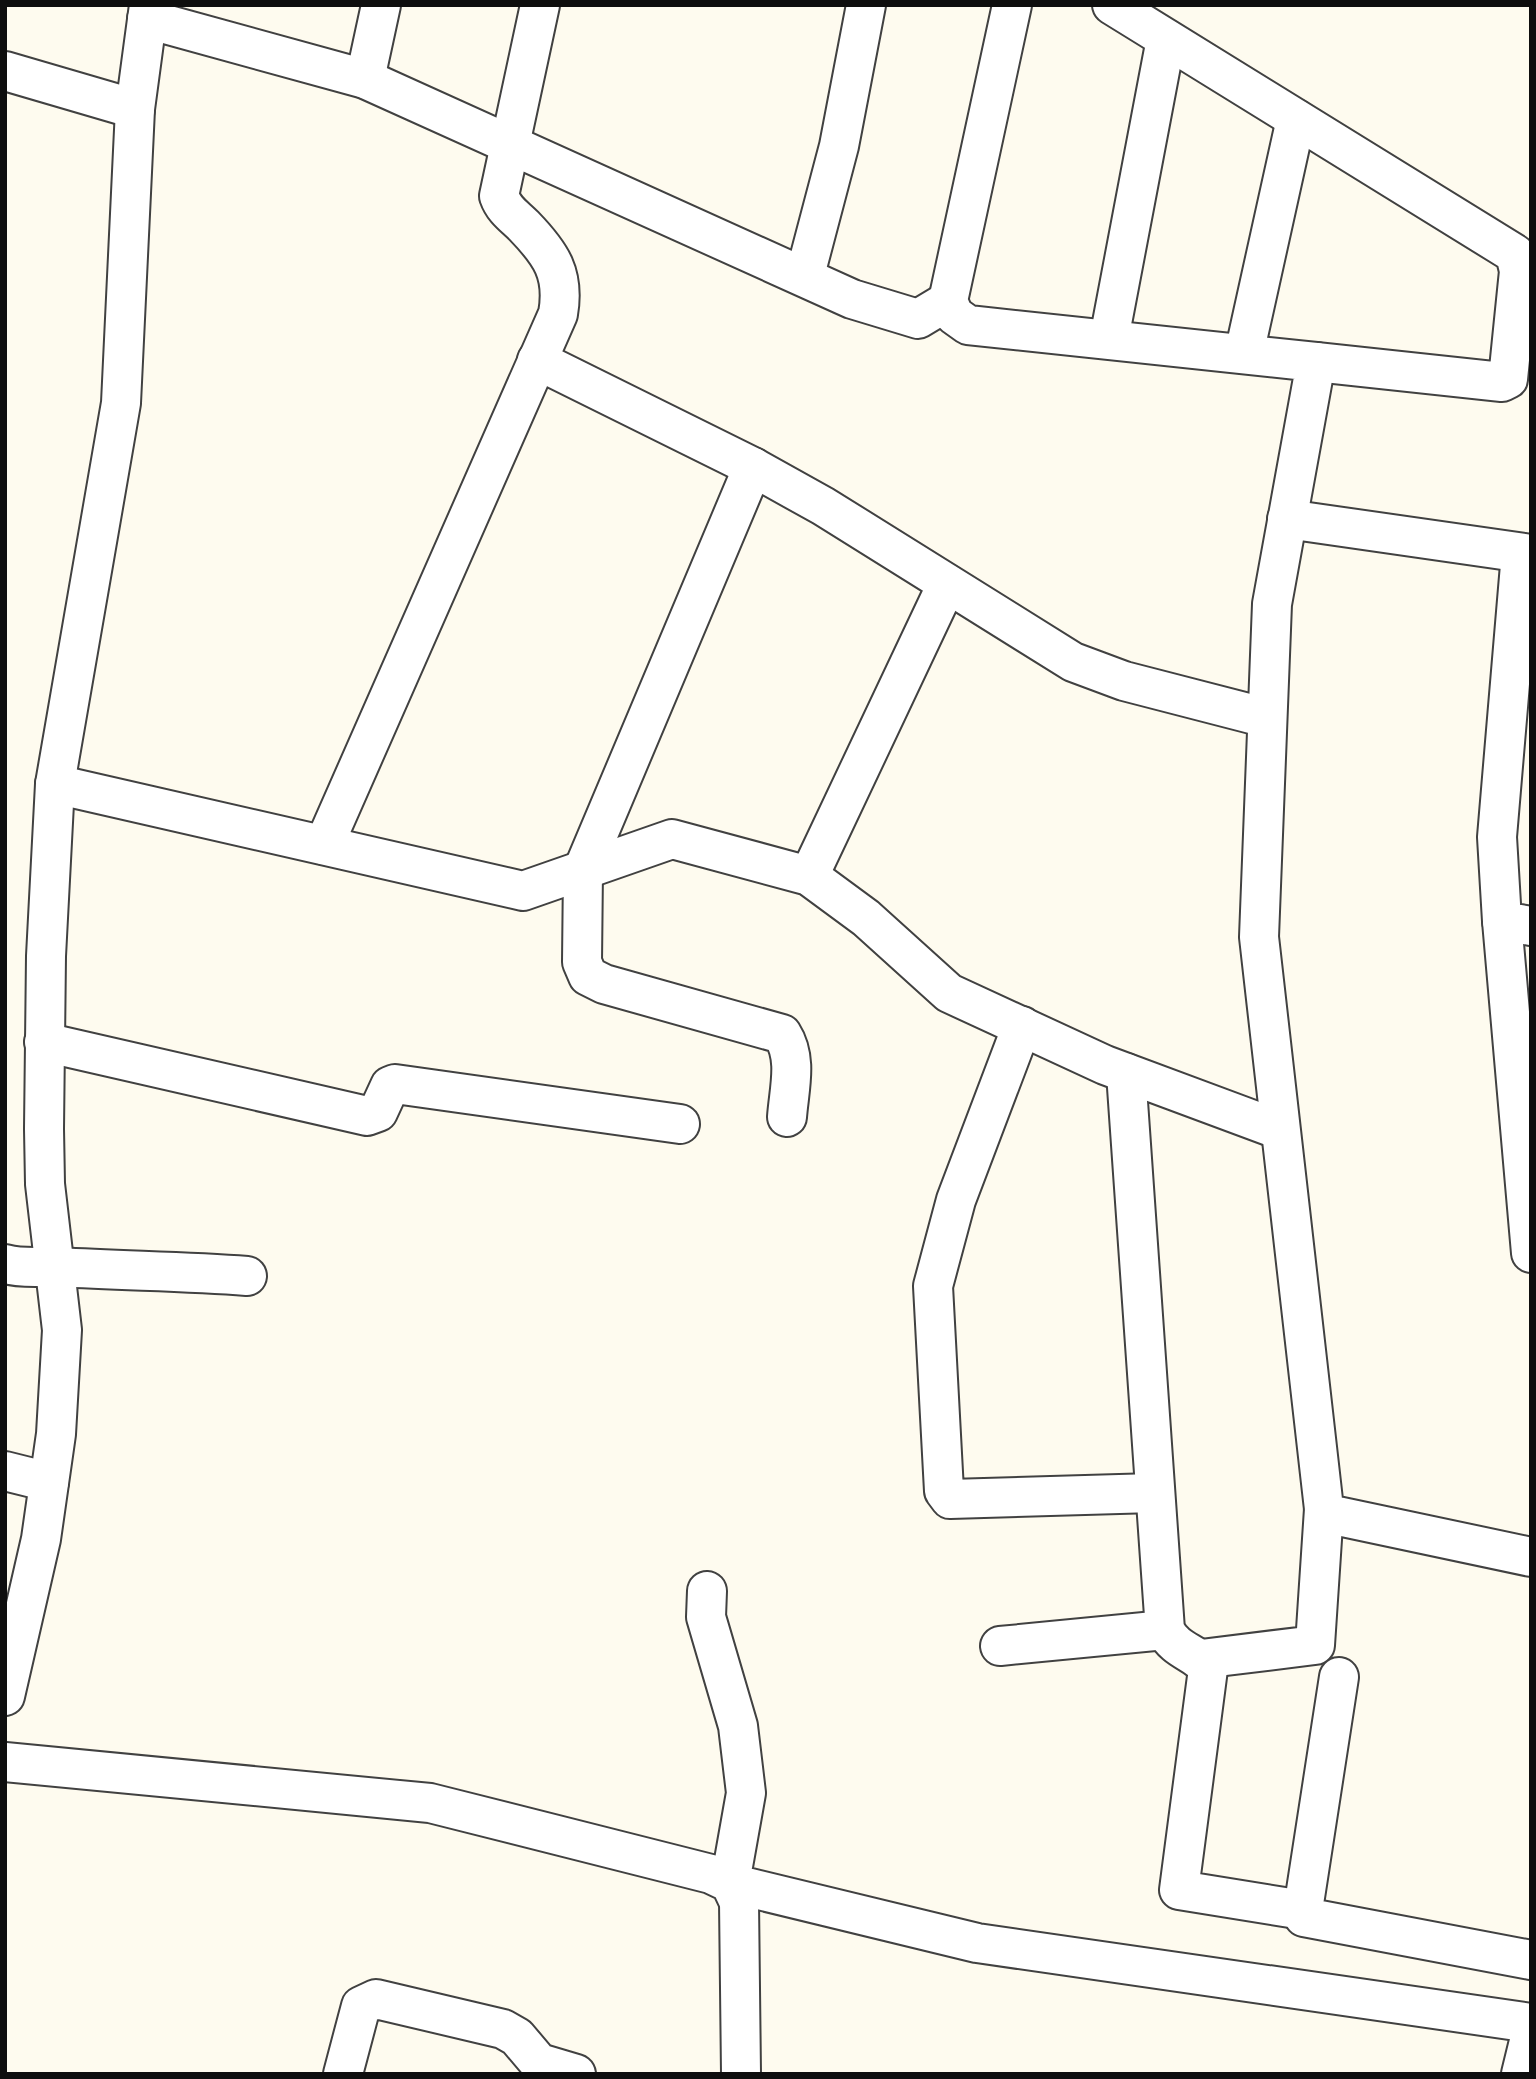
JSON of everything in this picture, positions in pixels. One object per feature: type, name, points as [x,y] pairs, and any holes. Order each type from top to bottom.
[{"type":"street","points":[[365,79],[381,5]]},
{"type":"street","points":[[324,845],[558,314],[562,290],[558,270],[526,228],[503,207],[499,196],[540,5]]},
{"type":"street","points":[[806,275],[839,146],[866,5]]},
{"type":"street","points":[[1012,5],[948,301],[954,315],[968,324],[1502,382],[1520,381],[1525,258],[1112,5]]},
{"type":"street","points":[[5,1696],[41,1539],[56,1434],[62,1330],[45,1184],[44,1042],[55,784],[121,403],[135,109],[148,12],[365,79],[806,275],[852,299],[918,319],[948,301]]},
{"type":"street","points":[[1109,339],[1166,39]]},
{"type":"street","points":[[5,71],[135,109]]},
{"type":"street","points":[[1244,354],[1296,119]]},
{"type":"street","points":[[537,360],[753,467],[823,506],[1073,662],[1124,681],[1267,718]]},
{"type":"street","points":[[1200,1659],[1315,1646],[1324,1508],[1259,937],[1272,604],[1316,362]]},
{"type":"street","points":[[753,467],[583,870],[582,962],[588,976],[604,984],[782,1034],[790,1047],[792,1063],[787,1117]]},
{"type":"street","points":[[1287,519],[1526,553],[1497,836],[1516,924],[1531,1254]]},
{"type":"street","points":[[809,876],[947,584]]},
{"type":"street","points":[[55,784],[523,891],[672,839],[809,876],[866,918],[949,993],[1126,1073],[1280,1130]]},
{"type":"street","points":[[1022,1026],[956,1200],[933,1286],[944,1491],[950,1499],[1154,1493]]},
{"type":"street","points":[[44,1042],[368,1116],[378,1112],[390,1086],[395,1084],[680,1125]]},
{"type":"street","points":[[1126,1073],[1165,1630],[1172,1644],[1200,1659],[1208,1669],[1179,1890],[1303,1910]]},
{"type":"street","points":[[5,1264],[247,1276]]},
{"type":"street","points":[[5,1471],[49,1482]]},
{"type":"street","points":[[1324,1508],[1333,1515],[1531,1557]]},
{"type":"street","points":[[707,1591],[706,1617],[738,1726],[746,1793],[730,1883],[739,1902],[741,2074]]},
{"type":"street","points":[[1000,1646],[1165,1630]]},
{"type":"street","points":[[1339,1677],[1303,1910],[1309,1920],[1531,1960]]},
{"type":"street","points":[[5,1762],[430,1803],[711,1874],[730,1883],[977,1943],[1531,2023]]},
{"type":"street","points":[[343,2074],[361,2006],[376,1999],[503,2029],[517,2036],[539,2063],[576,2074]]},
{"type":"street","points":[[1521,2074],[1531,2033]]}]
